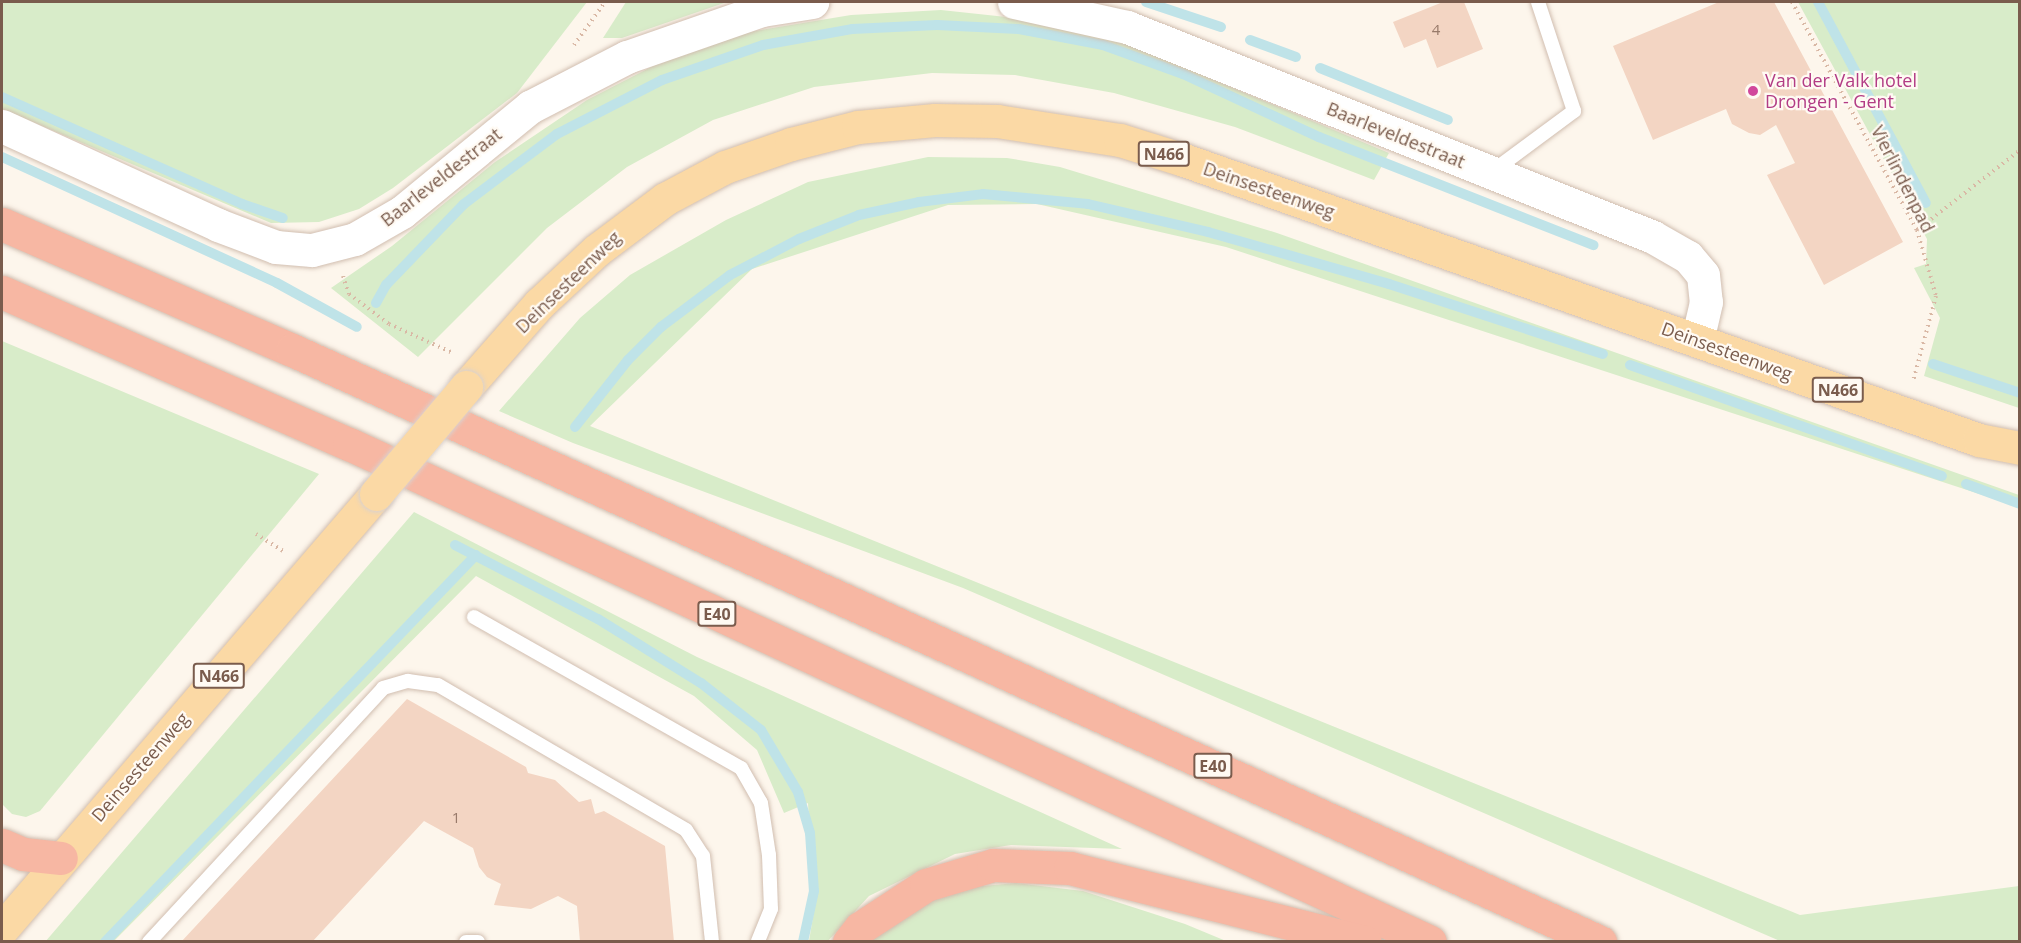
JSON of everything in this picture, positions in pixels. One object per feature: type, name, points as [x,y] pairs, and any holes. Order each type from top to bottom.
[{"type":"highway","name":"E40","points":[[2,224],[347,375],[1600,942]]},
{"type":"highway","name":"E40","points":[[2,292],[359,449],[1430,942]]},
{"type":"highway","points":[[2,845],[23,854],[61,858]]},
{"type":"highway","points":[[849,942],[860,928],[926,885],[993,865],[1070,868],[1365,942]]},
{"type":"main road","name":"Deinsesteenweg","points":[[2,929],[475,377],[578,268],[665,199],[725,167],[791,144],[858,127],[935,120],[1056,127],[1120,140],[1979,440],[2019,448]]},
{"type":"main road","name":"Deinsesteenweg","points":[[1979,440],[2019,464]]},
{"type":"street","name":"Baarleveldestraat","points":[[2,126],[218,225],[276,247],[312,250],[355,239],[402,212],[530,107],[627,57],[762,10],[812,2]]},
{"type":"street","name":"Baarleveldestraat","points":[[1014,2],[1127,27],[1653,237],[1688,257],[1703,275],[1706,302],[1697,340]]},
{"type":"lane","points":[[1491,173],[1574,111],[1538,2]]},
{"type":"lane","points":[[474,617],[741,768],[761,803],[769,855],[771,909],[758,942]]},
{"type":"lane","points":[[149,942],[383,688],[408,681],[438,685],[686,830],[702,856],[712,942]]},
{"type":"lane","points":[[466,942],[478,942]]},
{"type":"path","name":"Vierlindenpad","points":[[1792,2],[1917,231],[1936,296],[1913,381]]},
{"type":"path","points":[[1917,231],[2019,150]]},
{"type":"path","points":[[334,244],[348,294],[390,324],[475,377]]},
{"type":"green space","points":[[2,2],[587,2],[517,93],[393,188],[359,209],[319,222],[271,223],[2,109]]},
{"type":"green space","points":[[626,2],[727,2],[622,38],[603,38]]},
{"type":"green space","points":[[1798,2],[2019,2],[2019,408],[1924,376],[1940,318],[1914,268],[1926,264],[1927,239]]},
{"type":"green space","points":[[941,10],[1024,19],[1116,39],[1389,153],[1374,180],[1235,127],[1114,93],[1015,75],[932,73],[814,87],[713,120],[627,167],[547,228],[418,357],[331,288],[392,246],[495,162],[587,100],[657,64],[749,32],[851,15]]},
{"type":"green space","points":[[928,157],[1007,158],[1060,167],[1277,233],[2019,495],[2019,507],[1226,247],[1037,204],[948,205],[752,269],[590,426],[1800,915],[2019,886],[2019,941],[1780,941],[963,588],[573,443],[499,411],[580,318],[630,275],[726,220],[808,182]]},
{"type":"green space","points":[[2,341],[319,474],[40,811],[26,817],[12,814],[2,804]]},
{"type":"green space","points":[[414,512],[697,657],[1122,849],[1011,845],[955,854],[869,896],[828,941],[809,941],[814,911],[808,803],[784,813],[757,750],[694,696],[476,576],[114,941],[45,942]]},
{"type":"green space","points":[[1016,883],[1083,891],[1185,924],[1226,941],[869,942],[928,901],[972,887]]},
{"type":"building","points":[[1443,2],[1464,2],[1483,49],[1437,68],[1426,39],[1404,48],[1393,22]]},
{"type":"building","points":[[1719,2],[1774,2],[1903,242],[1824,285],[1767,175],[1795,163],[1776,125],[1760,135],[1749,133],[1732,124],[1726,109],[1653,140],[1613,46]]},
{"type":"building","points":[[407,699],[526,767],[528,773],[555,780],[579,802],[591,799],[595,814],[604,811],[665,846],[674,942],[580,942],[577,906],[558,896],[531,909],[494,905],[501,884],[487,877],[479,867],[473,848],[424,821],[312,942],[181,942]]},
{"type":"waterway","points":[[1146,2],[1221,27]]},
{"type":"waterway","points":[[1818,2],[1926,203]]},
{"type":"waterway","points":[[376,303],[386,285],[464,204],[557,134],[662,80],[763,45],[852,29],[937,25],[1019,29],[1103,45],[1183,74],[1319,137],[1593,245]]},
{"type":"waterway","points":[[1250,40],[1296,57]]},
{"type":"waterway","points":[[1320,68],[1448,120]]},
{"type":"waterway","points":[[2,97],[242,204],[283,218]]},
{"type":"waterway","points":[[2,157],[277,283],[357,327]]},
{"type":"waterway","points":[[575,427],[628,360],[661,327],[730,275],[799,239],[859,215],[919,202],[983,194],[1088,204],[1208,232],[1389,284],[1603,354]]},
{"type":"waterway","points":[[1933,364],[2020,393]]},
{"type":"waterway","points":[[1630,365],[1942,476]]},
{"type":"waterway","points":[[1966,484],[2020,504]]},
{"type":"waterway","points":[[455,545],[598,619],[701,683],[761,730],[798,792],[810,833],[814,891],[803,942]]},
{"type":"waterway","points":[[105,942],[476,555]]},
{"type":"place","name":"Van der Valk hotel Drongen - Gent","points":[[1753,91]]}]
